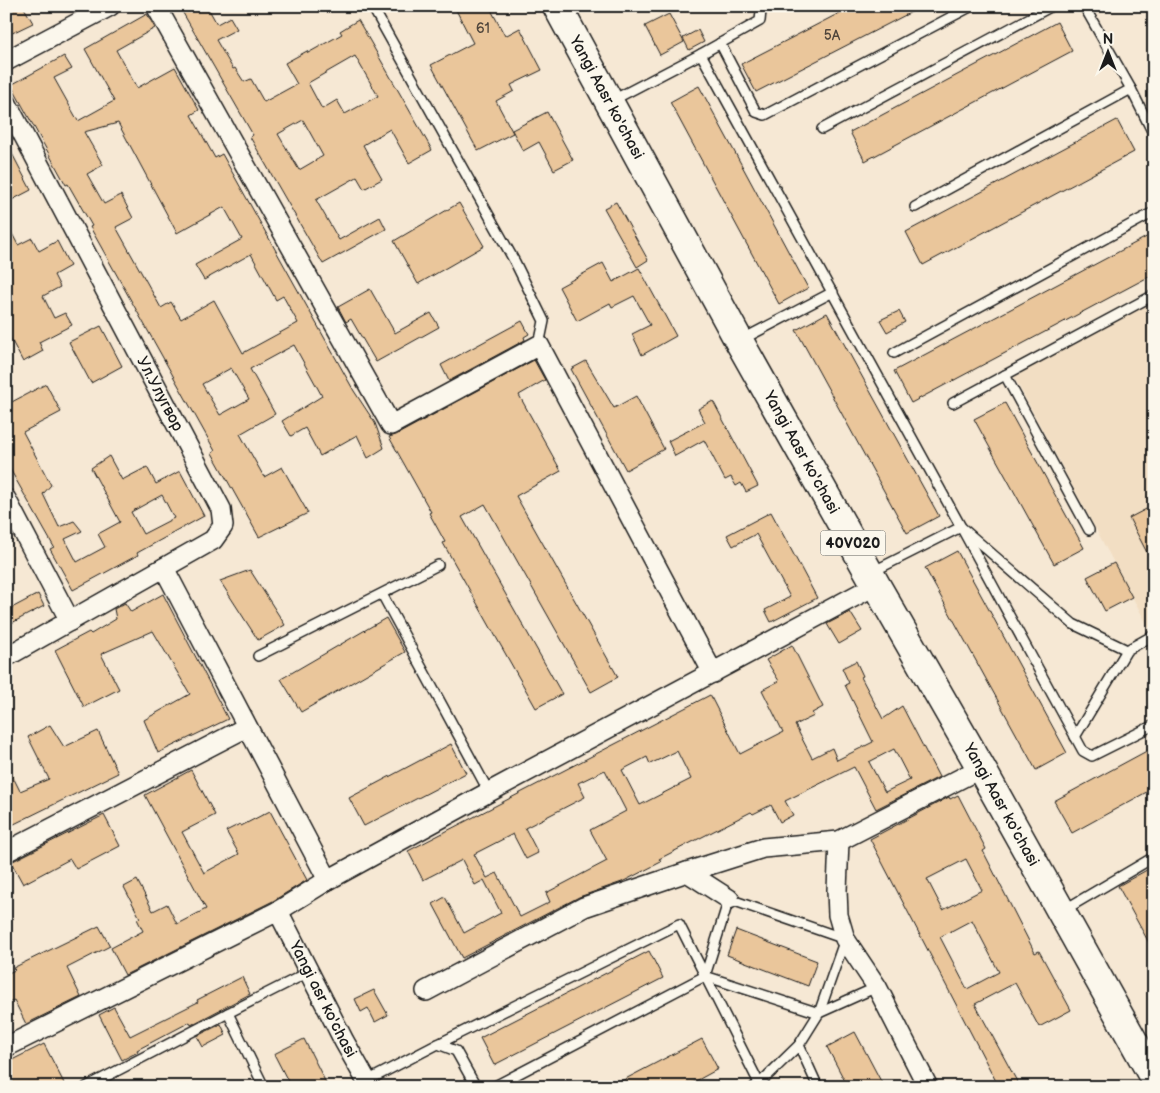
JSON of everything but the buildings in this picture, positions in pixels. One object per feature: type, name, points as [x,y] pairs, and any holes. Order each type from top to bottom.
[{"type":"main road","name":"Yangi Aasr ko'chasi","points":[[557,6],[739,341],[1154,1078]]},
{"type":"street","points":[[6,61],[110,6]]},
{"type":"street","points":[[156,6],[391,425],[539,345],[713,673]]},
{"type":"street","name":"Ул.Улугвор","points":[[6,102],[221,508],[223,526],[213,540],[6,657]]},
{"type":"street","points":[[6,499],[70,620]]},
{"type":"street","points":[[164,568],[328,880]]},
{"type":"street","points":[[6,1047],[278,911],[328,880],[713,673],[873,579]]},
{"type":"street","points":[[6,852],[247,727]]},
{"type":"street","points":[[426,991],[584,907],[763,848],[839,841],[981,768]]},
{"type":"street","points":[[839,841],[838,915],[844,939],[877,987],[928,1087]]},
{"type":"street","points":[[686,872],[729,900]]},
{"type":"street","name":"Yangi asr ko'chasi","points":[[278,911],[368,1084]]},
{"type":"lane","points":[[372,6],[515,262],[544,321],[539,345]]},
{"type":"lane","points":[[610,102],[760,21],[761,11],[758,6]]},
{"type":"lane","points":[[720,43],[756,112],[765,115],[972,6]]},
{"type":"lane","points":[[822,129],[1052,6]]},
{"type":"lane","points":[[1084,6],[1131,88],[1154,135]]},
{"type":"lane","points":[[701,54],[1083,751],[1092,756],[1154,725]]},
{"type":"lane","points":[[915,206],[1131,88]]},
{"type":"lane","points":[[894,353],[1154,212]]},
{"type":"lane","points":[[739,341],[833,292]]},
{"type":"lane","points":[[953,403],[1154,295]]},
{"type":"lane","points":[[1005,375],[1089,530]]},
{"type":"lane","points":[[873,579],[961,527]]},
{"type":"lane","points":[[961,527],[1073,624],[1128,650]]},
{"type":"lane","points":[[258,656],[438,565]]},
{"type":"lane","points":[[382,594],[489,792]]},
{"type":"lane","points":[[1075,738],[1128,650],[1154,635]]},
{"type":"lane","points":[[1060,912],[1154,857]]},
{"type":"lane","points":[[368,1084],[438,1044],[679,924],[705,976],[758,1086],[799,1045],[819,1013],[844,939],[729,900],[705,976],[493,1087]]},
{"type":"lane","points":[[86,1087],[309,972]]},
{"type":"lane","points":[[705,976],[819,1013],[877,987]]},
{"type":"lane","points":[[228,1013],[264,1087]]},
{"type":"lane","points":[[438,1044],[456,1051],[476,1087]]},
{"type":"lane","points":[[799,1045],[818,1087]]},
{"type":"shaded area","points":[[1154,297],[1154,625],[1149,628],[1012,373]]}]
